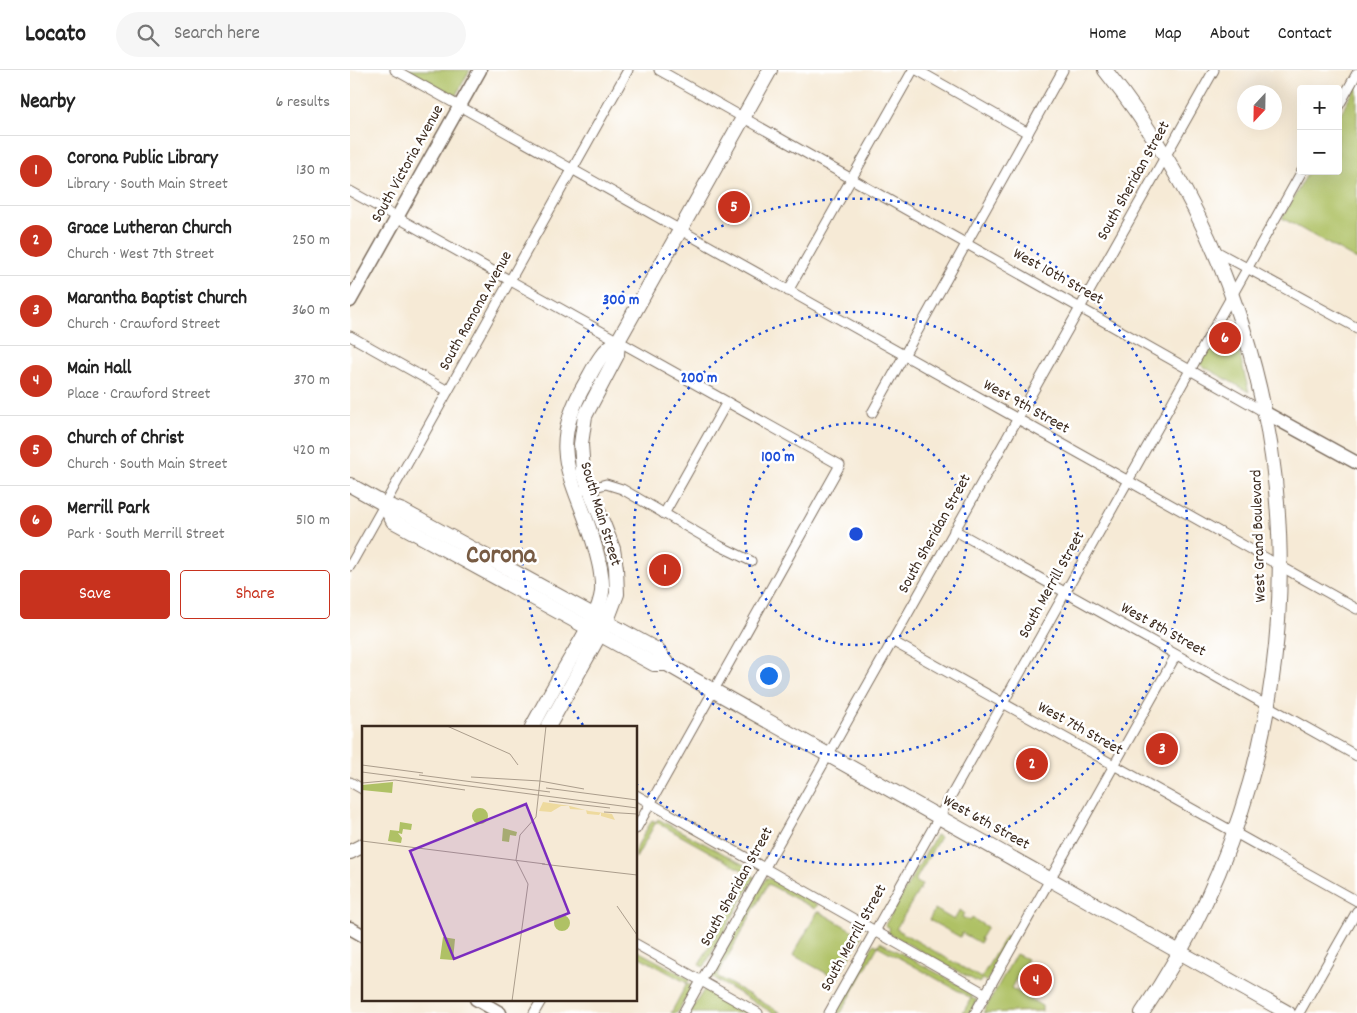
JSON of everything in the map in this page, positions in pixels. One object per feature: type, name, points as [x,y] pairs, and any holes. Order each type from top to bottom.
[{"type":"main road","name":"South Main Street","points":[[549,726],[603,629],[617,594],[616,568],[612,548],[581,463],[581,444],[585,416],[617,355],[618,341],[770,70]]},
{"type":"main road","name":"West Grand Boulevard","points":[[1105,70],[1141,118],[1166,156],[1214,250],[1232,296],[1256,373],[1266,413],[1276,483],[1280,566],[1277,638],[1268,706],[1253,774],[1234,834],[1210,891],[1180,953],[1142,1013]]},
{"type":"main road","name":"South Main Street","points":[[533,726],[590,622],[602,592],[601,570],[592,536],[575,494],[566,465],[566,442],[570,411],[606,348],[618,341]]},
{"type":"main road","name":"West 6th Street","points":[[350,485],[384,504],[403,511],[603,629],[657,650],[667,664],[1288,1013]]},
{"type":"main road","points":[[350,852],[362,846]]},
{"type":"street","name":"West 9th Street","points":[[395,70],[1357,609]]},
{"type":"street","name":"South Victoria Avenue","points":[[350,301],[480,70]]},
{"type":"street","name":"South Ramona Avenue","points":[[350,566],[628,70]]},
{"type":"street","name":"West 10th Street","points":[[659,70],[851,180],[1357,463]]},
{"type":"street","points":[[788,291],[913,70]]},
{"type":"street","points":[[917,70],[1028,133]]},
{"type":"street","points":[[872,413],[1063,70]]},
{"type":"street","name":"South Sheridan Street","points":[[683,1013],[1214,70]]},
{"type":"street","points":[[1342,100],[1357,74]]},
{"type":"street","name":"South Merrill Street","points":[[829,1013],[1300,175]]},
{"type":"street","points":[[350,191],[840,466],[638,825]]},
{"type":"street","points":[[1214,250],[1357,328]]},
{"type":"street","points":[[350,336],[448,391]]},
{"type":"street","points":[[664,514],[727,402]]},
{"type":"street","points":[[575,494],[603,484],[616,487],[751,561]]},
{"type":"street","name":"West 8th Street","points":[[954,530],[1357,756]]},
{"type":"street","name":"West 7th Street","points":[[892,641],[1357,902]]},
{"type":"street","points":[[975,1013],[1176,655]]},
{"type":"street","points":[[350,782],[362,789]]},
{"type":"street","points":[[638,796],[986,994]]},
{"type":"street","points":[[1299,1013],[1357,911]]},
{"type":"street","points":[[350,928],[362,935]]},
{"type":"street","points":[[638,945],[758,1013]]},
{"type":"street","points":[[478,1000],[500,1013]]},
{"type":"street","points":[[534,1013],[541,1000]]},
{"type":"green space","points":[[405,70],[470,70],[455,97]]},
{"type":"green space","points":[[1357,85],[1357,260],[1282,218],[1307,175],[1342,175],[1342,111]]},
{"type":"green space","points":[[1229,312],[1249,392],[1199,364]]},
{"type":"green space","points":[[658,819],[752,869],[749,874],[656,822]]},
{"type":"green space","points":[[652,820],[656,822],[638,854],[638,844]]},
{"type":"green space","points":[[936,835],[940,837],[915,881],[922,885],[896,929],[981,978],[1006,935],[1011,938],[987,982],[982,979],[979,983],[888,933],[890,928],[885,925]]},
{"type":"green space","points":[[749,874],[755,877],[704,967],[699,965]]},
{"type":"green space","points":[[766,878],[818,905],[815,909],[768,884],[717,976],[781,1013],[773,1013],[711,977]]},
{"type":"green space","points":[[935,909],[954,920],[960,910],[964,913],[962,917],[970,921],[972,918],[987,927],[980,939],[982,940],[980,943],[962,933],[960,937],[929,920]]},
{"type":"green space","points":[[818,911],[862,936],[837,979],[793,955]]},
{"type":"green space","points":[[880,942],[974,993],[971,998],[878,946]]},
{"type":"green space","points":[[874,944],[878,946],[841,1013],[834,1013]]},
{"type":"green space","points":[[638,951],[690,979],[687,983],[638,956]]},
{"type":"green space","points":[[1016,954],[1027,959],[1011,988],[1042,1006],[1042,1011],[983,1013]]},
{"type":"green space","points":[[687,983],[693,986],[677,1013],[671,1013]]},
{"type":"green space","points":[[704,990],[709,991],[748,1013],[689,1013]]},
{"type":"green space","points":[[971,998],[977,1000],[970,1013],[963,1013]]},
{"type":"place","name":"Church of Christ","points":[[734,207]]},
{"type":"place","name":"Merrill Park","points":[[1225,338]]},
{"type":"place","name":"Corona Public Library","points":[[665,570]]},
{"type":"place","name":"Marantha Baptist Church","points":[[1162,749]]},
{"type":"place","name":"Grace Lutheran Church","points":[[1032,764]]},
{"type":"place","name":"Main Hall","points":[[1036,980]]},
{"type":"district","name":"Corona","points":[[501,556]]}]
